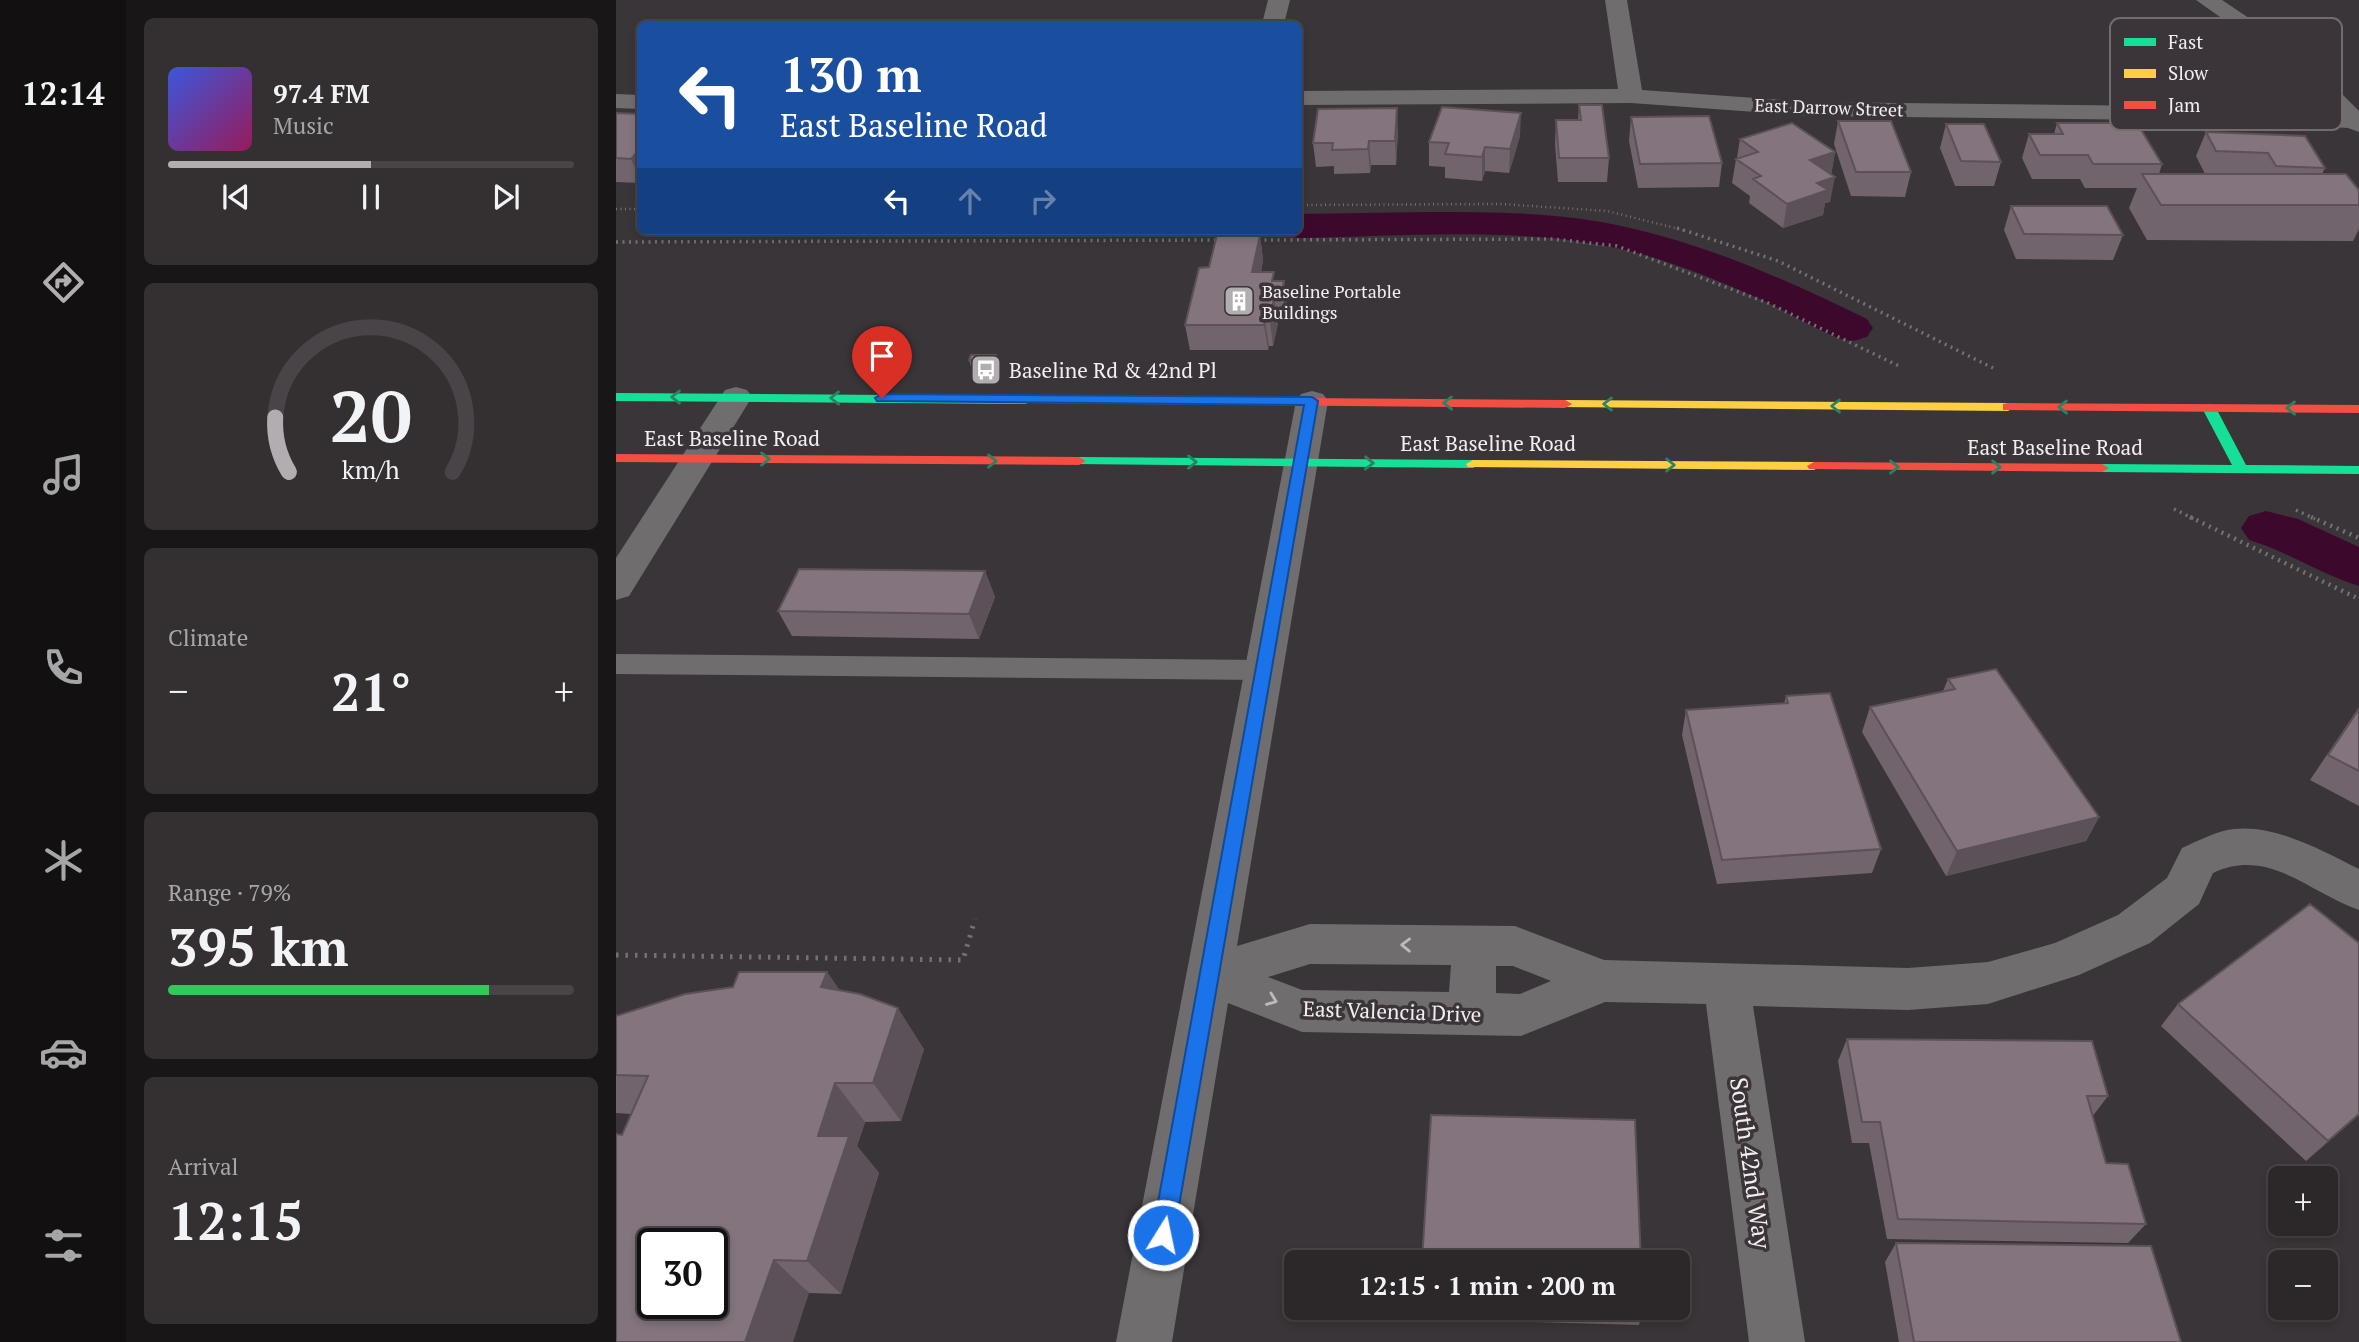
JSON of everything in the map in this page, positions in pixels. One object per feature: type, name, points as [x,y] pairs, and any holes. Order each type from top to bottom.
[{"type":"main road","name":"East Baseline Road","points":[[616,397],[1312,401],[1910,412],[2359,409]]},
{"type":"main road","points":[[2209,408],[2242,470]]},
{"type":"main road","name":"East Baseline Road","points":[[616,458],[1301,462],[1926,461],[2242,470],[2359,470]]},
{"type":"street","points":[[1274,21],[1279,0]]},
{"type":"street","points":[[1616,0],[1631,96]]},
{"type":"street","points":[[2207,0],[2234,18]]},
{"type":"street","name":"East Darrow Street","points":[[1302,98],[1631,96],[1811,109],[2110,112]]},
{"type":"street","points":[[616,101],[637,103]]},
{"type":"street","points":[[2342,106],[2358,122]]},
{"type":"street","points":[[616,587],[736,397]]},
{"type":"street","points":[[1144,1342],[1312,401]]},
{"type":"street","name":"East Valencia Drive","points":[[1209,975],[1310,944],[1515,946],[1603,982],[1908,989],[1988,983],[2063,961],[2134,929],[2183,891],[2197,861],[2234,847],[2271,850],[2327,872],[2359,891]]},
{"type":"street","points":[[1472,1014],[1474,946]]},
{"type":"street","name":"East Valencia Drive","points":[[1209,975],[1302,1011],[1521,1015],[1603,982]]},
{"type":"street","name":"South 42nd Way","points":[[1727,984],[1777,1342]]},
{"type":"lane","points":[[616,664],[1264,670]]},
{"type":"path","points":[[1302,205],[1501,204],[1607,211],[1681,229],[1778,261],[2004,373]]},
{"type":"path","points":[[616,209],[637,209]]},
{"type":"path","points":[[1248,240],[1553,239],[1617,246],[1768,303],[1903,368]]},
{"type":"path","points":[[616,242],[1234,240]]},
{"type":"path","points":[[2165,504],[2359,599]]},
{"type":"path","points":[[616,955],[963,960],[975,919]]},
{"type":"building","points":[[1579,105],[1602,105],[1609,158],[1559,158],[1556,120],[1581,120]]},
{"type":"building","points":[[1442,107],[1521,113],[1510,149],[1485,147],[1482,157],[1445,154],[1449,143],[1429,142]]},
{"type":"building","points":[[1397,108],[1395,141],[1369,141],[1368,149],[1332,150],[1333,143],[1313,143],[1318,109]]},
{"type":"building","points":[[616,113],[637,114],[637,152],[631,159],[616,158]]},
{"type":"building","points":[[1709,116],[1722,163],[1640,164],[1631,117]]},
{"type":"building","points":[[1838,121],[1891,121],[1911,172],[1856,172]]},
{"type":"building","points":[[1792,123],[1835,152],[1810,160],[1835,177],[1817,183],[1828,190],[1787,204],[1753,179],[1761,176],[1736,159],[1758,152],[1740,139]]},
{"type":"building","points":[[2057,123],[2110,123],[2110,130],[2141,130],[2162,164],[2093,164],[2088,155],[2040,155],[2029,134],[2063,134]]},
{"type":"building","points":[[1946,124],[1984,124],[2001,162],[1961,161]]},
{"type":"building","points":[[2206,132],[2305,136],[2325,168],[2276,166],[2268,153],[2216,151]]},
{"type":"building","points":[[2142,174],[2346,174],[2359,190],[2359,205],[2161,205]]},
{"type":"building","points":[[2011,206],[2107,206],[2123,235],[2024,234]]},
{"type":"building","points":[[1217,235],[1260,235],[1252,272],[1274,272],[1272,281],[1284,281],[1282,290],[1271,291],[1270,298],[1274,298],[1270,321],[1265,321],[1264,325],[1185,325],[1199,268],[1209,267]]},
{"type":"building","points":[[971,355],[996,355],[994,360],[969,360]]},
{"type":"building","points":[[799,569],[985,571],[969,614],[778,611]]},
{"type":"building","points":[[1996,669],[2099,817],[1957,851],[1870,707],[1955,689],[1948,679]]},
{"type":"building","points":[[1830,693],[1881,849],[1722,860],[1686,710],[1788,703],[1786,696]]},
{"type":"building","points":[[2359,709],[2359,771],[2328,755]]},
{"type":"building","points":[[2310,904],[2359,943],[2359,1114],[2328,1141],[2178,1004]]},
{"type":"building","points":[[739,972],[827,972],[821,987],[860,994],[898,1008],[873,1083],[835,1083],[818,1136],[849,1136],[807,1261],[774,1260],[745,1342],[616,1342],[616,1134],[622,1135],[648,1076],[616,1075],[616,1016],[685,994],[733,987]]},
{"type":"building","points":[[1847,1039],[2092,1041],[2108,1096],[2087,1096],[2106,1163],[2128,1164],[2146,1224],[1898,1219],[1880,1122],[1862,1122]]},
{"type":"building","points":[[1431,1115],[1635,1120],[1640,1250],[1423,1250]]},
{"type":"building","points":[[1896,1243],[2151,1246],[2181,1342],[1914,1342]]},
{"type":"waterway","points":[[1302,226],[1495,224],[1599,233],[1674,251],[1711,264],[1783,294],[1852,328]]},
{"type":"waterway","points":[[2266,528],[2281,531],[2359,568]]},
{"type":"traffic: fast","points":[[616,397],[1026,400]]},
{"type":"traffic: fast","points":[[2209,408],[2242,470]]},
{"type":"traffic: fast","points":[[1079,461],[1473,464]]},
{"type":"traffic: fast","points":[[2102,468],[2359,470]]},
{"type":"traffic: slow","points":[[1565,404],[2008,407]]},
{"type":"traffic: slow","points":[[1473,464],[1814,466]]},
{"type":"traffic: jam","points":[[1026,400],[1565,404]]},
{"type":"traffic: jam","points":[[2008,407],[2359,409]]},
{"type":"traffic: jam","points":[[616,458],[1079,461]]},
{"type":"traffic: jam","points":[[1814,466],[2102,468]]},
{"type":"place","name":"Baseline Portable Buildings","points":[[1239,301]]},
{"type":"place","name":"Baseline Rd & 42nd Pl","points":[[986,370]]},
{"type":"route","points":[[882,398],[1312,401],[1163,1235]]}]
